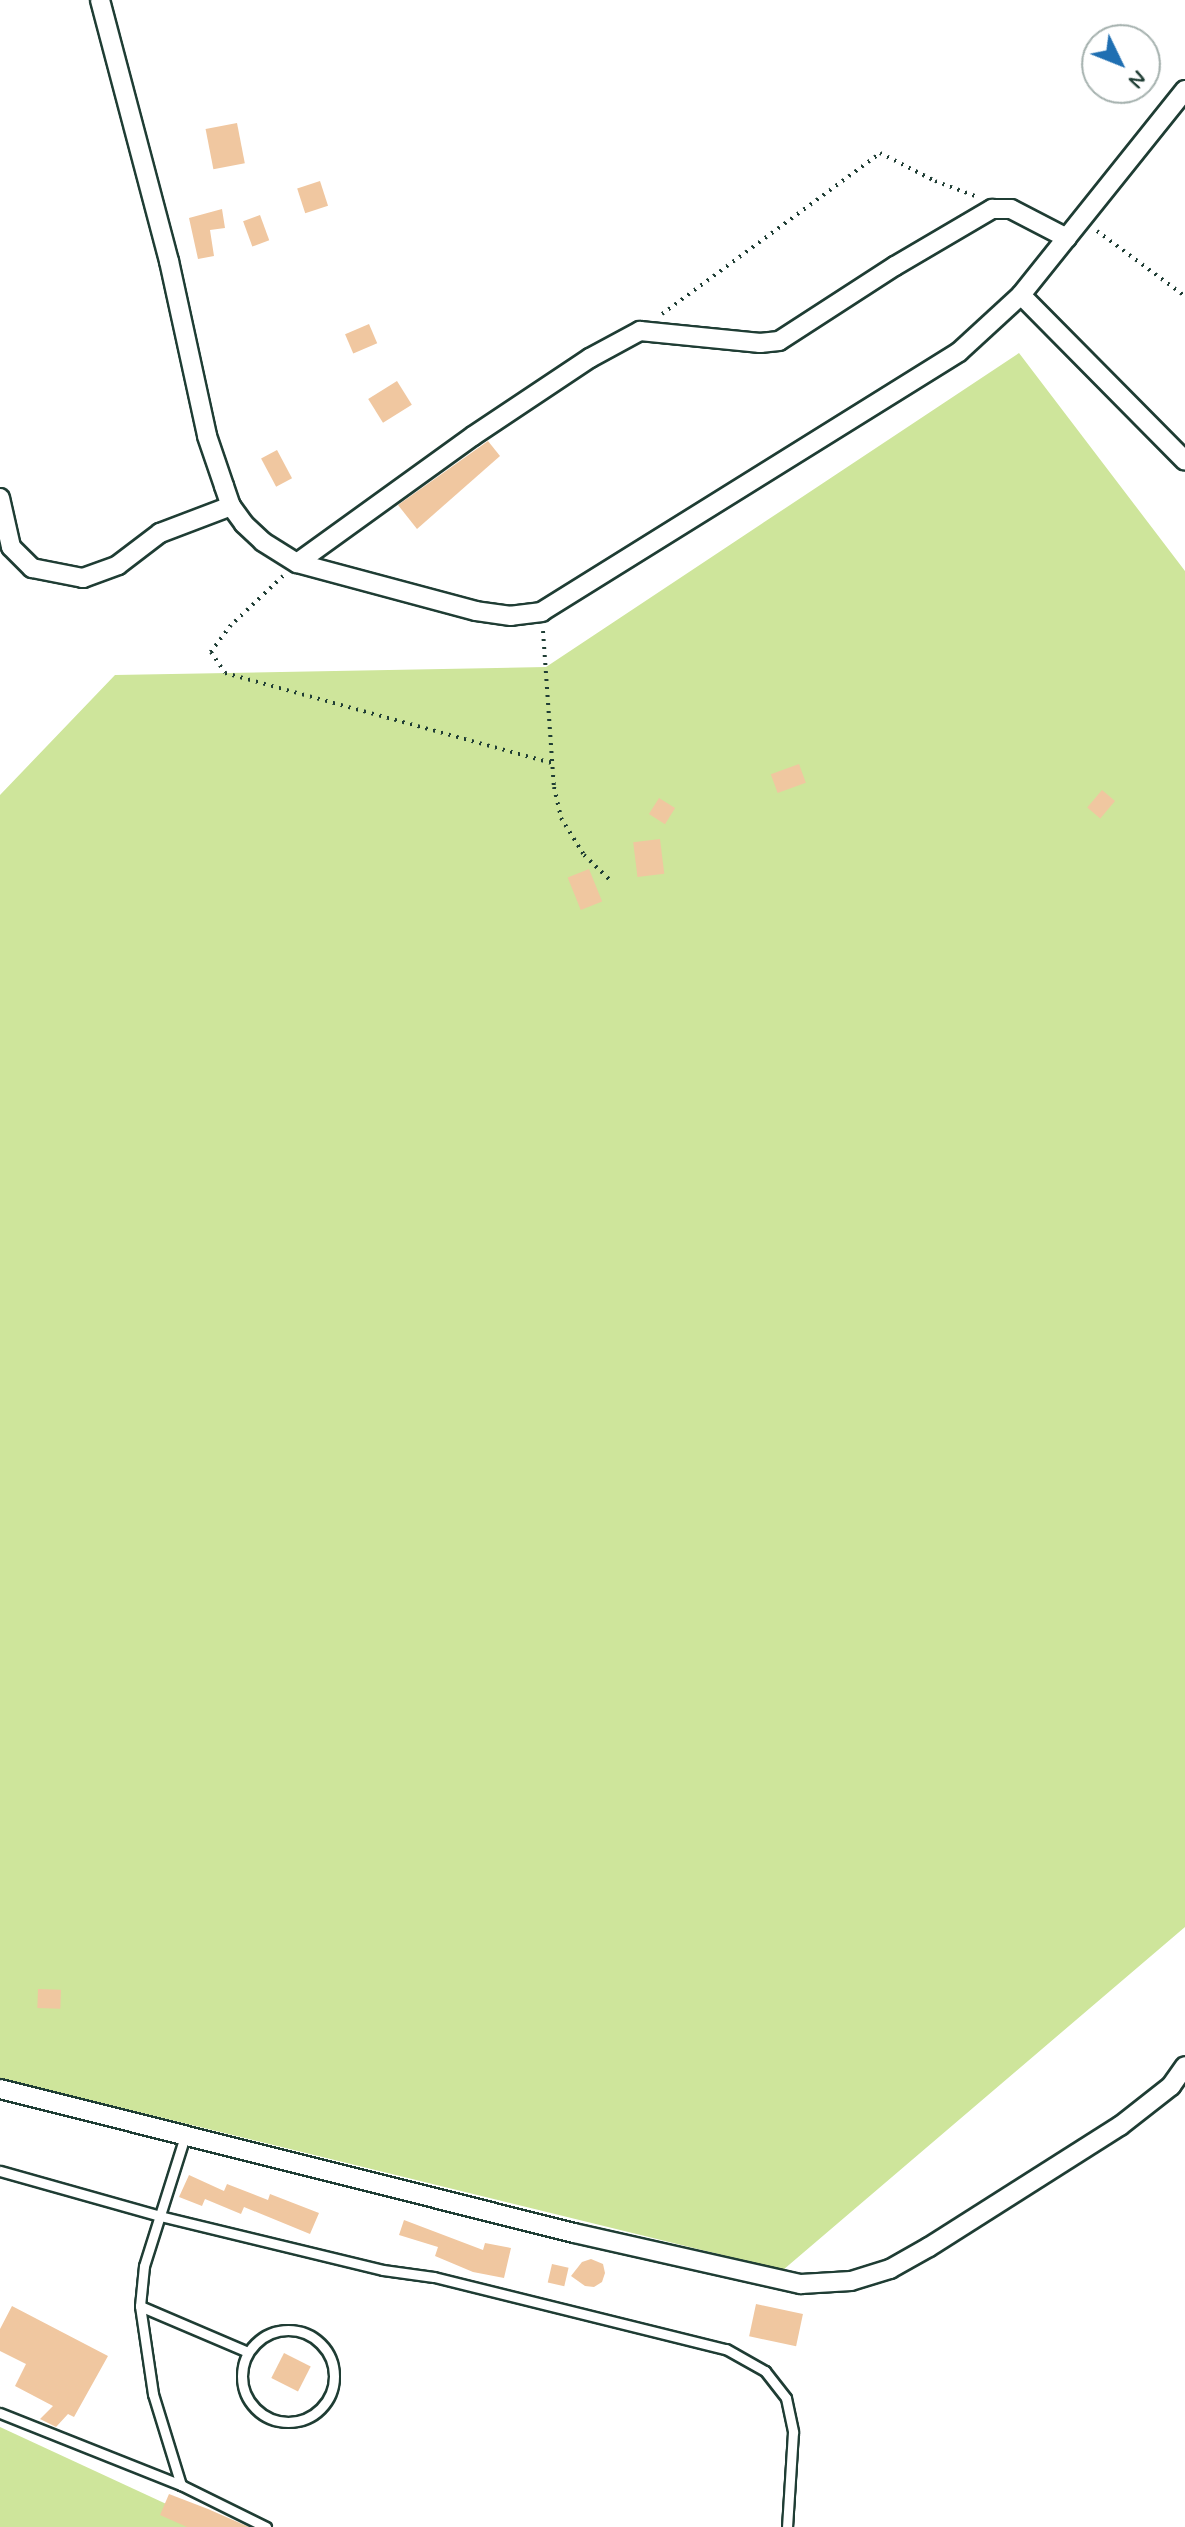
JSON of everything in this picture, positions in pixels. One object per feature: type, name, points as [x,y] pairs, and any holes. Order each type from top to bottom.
[{"type":"street","points":[[100,0],[169,261],[207,436],[231,506],[263,542],[297,563],[476,611],[511,616],[542,612],[947,360],[1021,295],[1185,90]]},
{"type":"street","points":[[297,563],[473,436],[590,358],[640,331],[760,343],[779,341],[895,266],[992,209],[1011,209],[1067,238]]},
{"type":"street","points":[[1021,295],[1185,461]]},
{"type":"street","points":[[0,498],[11,547],[32,568],[83,578],[118,565],[160,533],[231,506]]},
{"type":"street","points":[[0,2089],[574,2233],[801,2284],[851,2281],[890,2269],[929,2247],[1120,2126],[1171,2086],[1185,2066]]},
{"type":"lane","points":[[181,2485],[153,2394],[140,2306],[144,2266],[185,2134]]},
{"type":"lane","points":[[0,2171],[160,2216],[383,2270],[434,2277],[726,2349],[765,2371],[786,2398],[793,2432],[787,2527]]},
{"type":"lane","points":[[140,2306],[248,2352]]},
{"type":"lane","points":[[280,2330],[305,2333],[317,2339],[332,2360],[335,2373],[328,2399],[320,2410],[297,2422],[270,2419],[250,2402],[244,2391],[243,2364],[248,2352],[257,2342],[280,2330]]},
{"type":"lane","points":[[0,2413],[181,2485],[266,2527]]},
{"type":"path","points":[[640,331],[880,153],[935,181],[1011,209]]},
{"type":"path","points":[[1082,221],[1185,296]]},
{"type":"path","points":[[297,563],[231,625],[211,652],[225,673],[552,763]]},
{"type":"path","points":[[542,612],[552,763],[561,818],[584,855],[609,879]]},
{"type":"green space","points":[[1019,353],[1185,571],[1185,1927],[783,2270],[0,2078],[0,795],[115,675],[546,667]]},
{"type":"green space","points":[[0,2427],[216,2527],[0,2527]]},
{"type":"building","points":[[237,123],[245,163],[213,169],[206,129]]},
{"type":"building","points":[[320,181],[328,206],[305,213],[297,188]]},
{"type":"building","points":[[222,209],[225,228],[210,230],[214,256],[198,259],[189,218]]},
{"type":"building","points":[[260,215],[269,240],[252,247],[243,221]]},
{"type":"building","points":[[369,324],[377,343],[353,353],[345,334]]},
{"type":"building","points":[[397,381],[412,405],[383,423],[368,399]]},
{"type":"building","points":[[488,441],[500,456],[417,529],[398,505]]},
{"type":"building","points":[[277,450],[292,478],[276,487],[261,458]]},
{"type":"building","points":[[799,764],[806,783],[778,793],[771,774]]},
{"type":"building","points":[[1102,790],[1115,801],[1100,819],[1087,808]]},
{"type":"building","points":[[659,798],[675,808],[665,824],[649,814]]},
{"type":"building","points":[[660,839],[664,874],[637,877],[633,842]]},
{"type":"building","points":[[589,869],[602,901],[581,910],[568,878]]},
{"type":"building","points":[[38,1989],[61,1990],[60,2009],[37,2008]]},
{"type":"building","points":[[189,2175],[224,2191],[227,2184],[268,2200],[270,2194],[319,2213],[310,2234],[244,2207],[241,2214],[205,2199],[202,2206],[179,2197]]},
{"type":"building","points":[[404,2220],[483,2250],[485,2243],[511,2248],[504,2278],[473,2272],[435,2256],[438,2247],[399,2235]]},
{"type":"building","points":[[591,2259],[603,2264],[605,2273],[602,2282],[594,2287],[585,2286],[571,2276],[582,2262]]},
{"type":"building","points":[[552,2264],[569,2268],[564,2286],[548,2283]]},
{"type":"building","points":[[756,2304],[803,2314],[796,2346],[749,2336]]},
{"type":"building","points":[[12,2306],[108,2356],[74,2417],[68,2414],[56,2427],[40,2419],[53,2406],[15,2386],[26,2364],[0,2351],[0,2329]]},
{"type":"building","points":[[284,2353],[311,2367],[298,2392],[271,2378]]},
{"type":"building","points":[[169,2494],[249,2527],[187,2527],[160,2515]]}]
